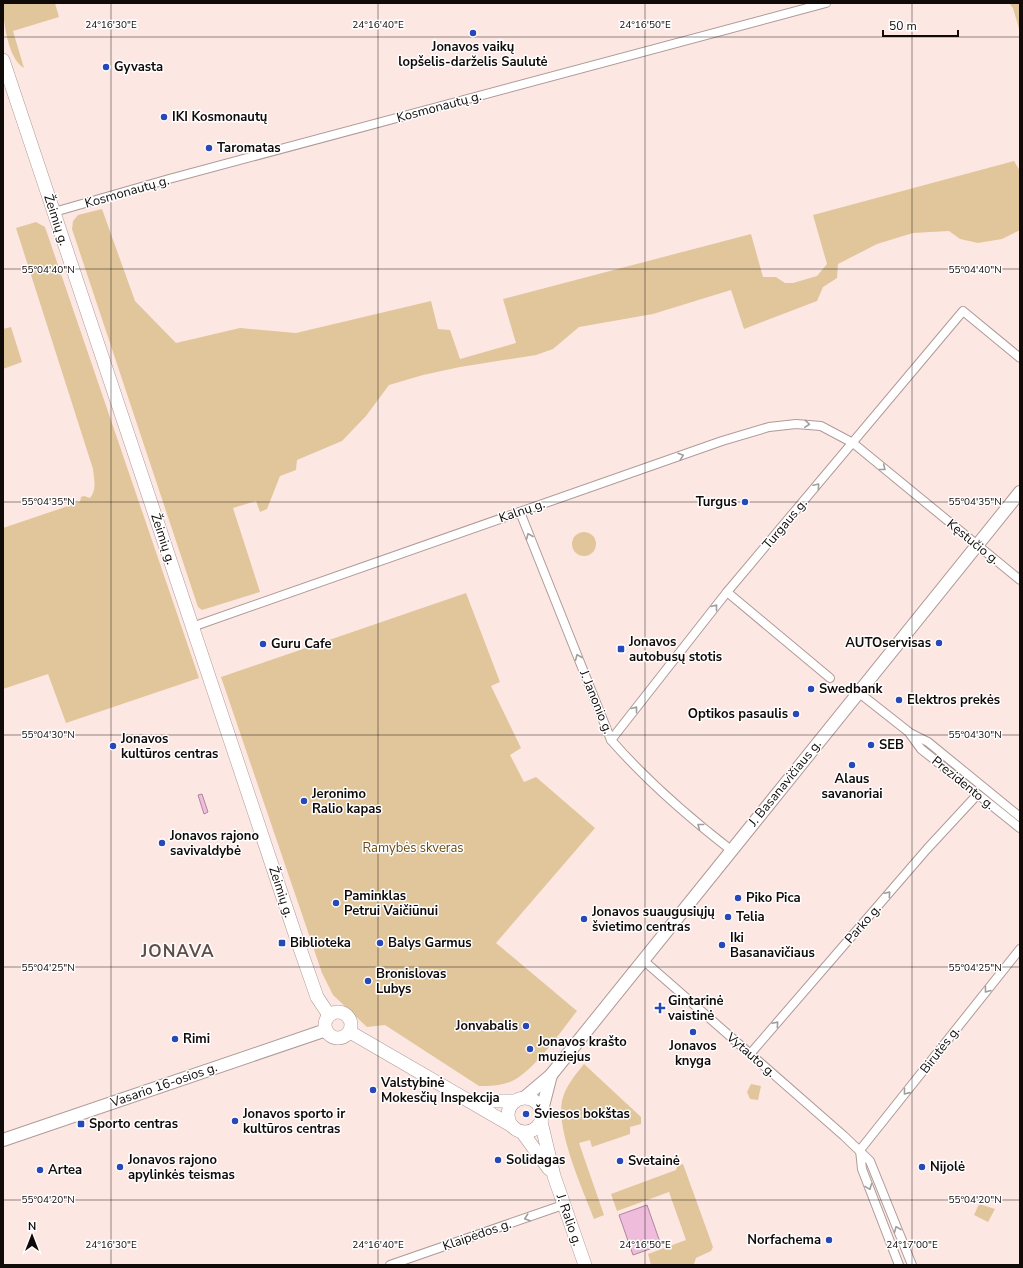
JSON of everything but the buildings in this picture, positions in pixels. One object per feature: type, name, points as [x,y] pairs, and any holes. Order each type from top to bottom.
[{"type":"main road","name":"Žeimių g.","points":[[3,60],[317,997],[329,1015]]},
{"type":"main road","name":"J. Basanavičiaus g.","points":[[520,1099],[551,1075],[1020,492]]},
{"type":"main road","points":[[337,1012],[348,1016],[351,1024],[350,1032],[343,1037],[335,1038],[326,1030],[325,1022],[329,1015],[337,1012]]},
{"type":"main road","name":"Vasario 16-osios g.","points":[[3,1140],[326,1030]]},
{"type":"main road","points":[[350,1032],[517,1129],[533,1130],[542,1116],[536,1101],[520,1099],[469,1101]]},
{"type":"main road","name":"J. Basanavičiaus g.","points":[[542,1116],[551,1075]]},
{"type":"main road","points":[[517,1129],[509,1121],[508,1110],[520,1099]]},
{"type":"main road","name":"J. Ralio g.","points":[[542,1116],[554,1176],[584,1265]]},
{"type":"main road","name":"J. Ralio g.","points":[[517,1129],[554,1176]]},
{"type":"street","name":"Kosmonautų g.","points":[[54,212],[169,179],[826,3]]},
{"type":"street","name":"Turgaus g.","points":[[611,740],[727,592],[963,311],[1020,358]]},
{"type":"street","name":"Kalnų g.","points":[[192,627],[520,512],[769,427],[796,424],[820,426],[853,443]]},
{"type":"street","name":"Kęstučio g.","points":[[853,443],[1020,580]]},
{"type":"street","name":"J. Janonio g.","points":[[520,512],[611,740],[631,763],[684,814],[731,850]]},
{"type":"street","points":[[727,592],[830,678]]},
{"type":"street","name":"Prezidento g.","points":[[858,692],[910,733],[928,742],[1020,817]]},
{"type":"street","name":"Prezidento g.","points":[[910,733],[921,749],[1020,828]]},
{"type":"street","name":"Parko g.","points":[[750,1054],[945,828],[977,795]]},
{"type":"street","name":"Birutės g.","points":[[860,1150],[1020,949]]},
{"type":"street","name":"Vytauto g.","points":[[643,960],[860,1150],[870,1161],[912,1265]]},
{"type":"street","points":[[860,1150],[862,1169],[899,1265]]},
{"type":"street","name":"Klaipėdos g.","points":[[390,1265],[563,1205]]},
{"type":"green space","points":[[3,3],[55,3],[59,17],[13,31],[24,68],[14,57],[10,48],[5,29]]},
{"type":"green space","points":[[1009,3],[1020,3],[1020,32],[1013,8]]},
{"type":"green space","points":[[1014,161],[1020,171],[1020,230],[1002,239],[978,243],[960,239],[949,231],[913,233],[877,244],[838,264],[837,278],[823,287],[817,301],[744,329],[731,290],[653,314],[579,327],[553,349],[536,355],[460,367],[423,375],[389,385],[366,416],[342,441],[297,460],[296,470],[280,476],[267,509],[260,512],[256,501],[233,508],[260,592],[202,610],[198,607],[72,229],[73,221],[78,215],[102,209],[135,301],[176,343],[240,328],[296,333],[431,301],[438,329],[450,330],[460,359],[516,343],[503,299],[751,234],[763,277],[776,277],[785,283],[793,283],[817,276],[827,264],[813,215]]},
{"type":"green space","points":[[36,222],[45,227],[199,678],[66,723],[48,674],[3,689],[3,528],[80,502],[81,497],[84,496],[90,498],[94,492],[93,469],[16,228]]},
{"type":"green space","points":[[11,327],[22,362],[3,369],[3,329]]},
{"type":"green space","points":[[584,532],[593,535],[596,544],[593,553],[584,556],[575,553],[572,544],[575,535]]},
{"type":"green space","name":"Ramybės skveras","points":[[466,593],[500,682],[491,686],[521,748],[510,755],[524,782],[536,777],[595,828],[496,943],[577,1011],[546,1051],[528,1070],[510,1082],[491,1086],[479,1086],[385,1025],[367,1027],[333,995],[322,973],[221,677]]},
{"type":"green space","points":[[584,1064],[641,1117],[641,1124],[630,1127],[630,1134],[592,1147],[590,1140],[579,1143],[604,1215],[594,1219],[577,1177],[563,1128],[561,1113],[565,1091]]},
{"type":"green space","points":[[751,1084],[761,1086],[758,1100],[750,1099],[747,1092]]},
{"type":"green space","points":[[683,1164],[713,1247],[711,1251],[696,1258],[694,1264],[691,1265],[651,1265],[648,1254],[686,1240],[669,1192],[617,1211],[611,1194],[676,1170],[678,1165]]},
{"type":"green space","points":[[979,1204],[995,1209],[988,1222],[974,1215]]},
{"type":"shaded area","points":[[202,794],[208,812],[204,814],[198,795]]},
{"type":"shaded area","points":[[647,1205],[661,1245],[633,1255],[619,1215]]},
{"type":"place","name":"Jonavos vaikų lopšelis-darželis Saulutė","points":[[473,33]]},
{"type":"place","name":"Gyvasta","points":[[106,67]]},
{"type":"place","name":"IKI Kosmonautų","points":[[164,117]]},
{"type":"place","name":"Taromatas","points":[[209,148]]},
{"type":"place","name":"Turgus","points":[[745,502]]},
{"type":"place","name":"AUTOservisas","points":[[939,643]]},
{"type":"place","name":"Guru Cafe","points":[[263,644]]},
{"type":"place","name":"Jonavos autobusų stotis","points":[[621,649]]},
{"type":"place","name":"Swedbank","points":[[811,689]]},
{"type":"place","name":"Elektros prekės","points":[[899,700]]},
{"type":"place","name":"Optikos pasaulis","points":[[796,714]]},
{"type":"place","name":"SEB","points":[[871,745]]},
{"type":"place","name":"Jonavos kultūros centras","points":[[113,746]]},
{"type":"place","name":"Alaus savanoriai","points":[[852,765]]},
{"type":"place","name":"Jeronimo Ralio kapas","points":[[304,801]]},
{"type":"place","name":"Jonavos rajono savivaldybė","points":[[162,843]]},
{"type":"place","name":"Piko Pica","points":[[738,898]]},
{"type":"place","name":"Paminklas Petrui Vaičiūnui","points":[[336,903]]},
{"type":"place","name":"Telia","points":[[728,917]]},
{"type":"place","name":"Jonavos suaugusiųjų švietimo centras","points":[[584,919]]},
{"type":"place","name":"Biblioteka","points":[[282,943]]},
{"type":"place","name":"Balys Garmus","points":[[380,943]]},
{"type":"place","name":"Iki Basanavičiaus","points":[[722,945]]},
{"type":"place","name":"Bronislovas Lubys","points":[[368,981]]},
{"type":"place","name":"Gintarinė vaistinė","points":[[660,1008]]},
{"type":"place","name":"Jonvabalis","points":[[526,1026]]},
{"type":"place","name":"Jonavos knyga","points":[[693,1032]]},
{"type":"place","name":"Rimi","points":[[175,1039]]},
{"type":"place","name":"Jonavos krašto muziejus","points":[[530,1049]]},
{"type":"place","name":"Valstybinė Mokesčių Inspekcija","points":[[373,1090]]},
{"type":"place","name":"Šviesos bokštas","points":[[526,1114]]},
{"type":"place","name":"Jonavos sporto ir kultūros centras","points":[[235,1121]]},
{"type":"place","name":"Sporto centras","points":[[81,1124]]},
{"type":"place","name":"Solidagas","points":[[498,1160]]},
{"type":"place","name":"Svetainė","points":[[620,1161]]},
{"type":"place","name":"Jonavos rajono apylinkės teismas","points":[[120,1167]]},
{"type":"place","name":"Nijolė","points":[[922,1167]]},
{"type":"place","name":"Artea","points":[[40,1170]]},
{"type":"place","name":"Norfachema","points":[[829,1240]]},
{"type":"district","name":"JONAVA","points":[[178,951]]}]
